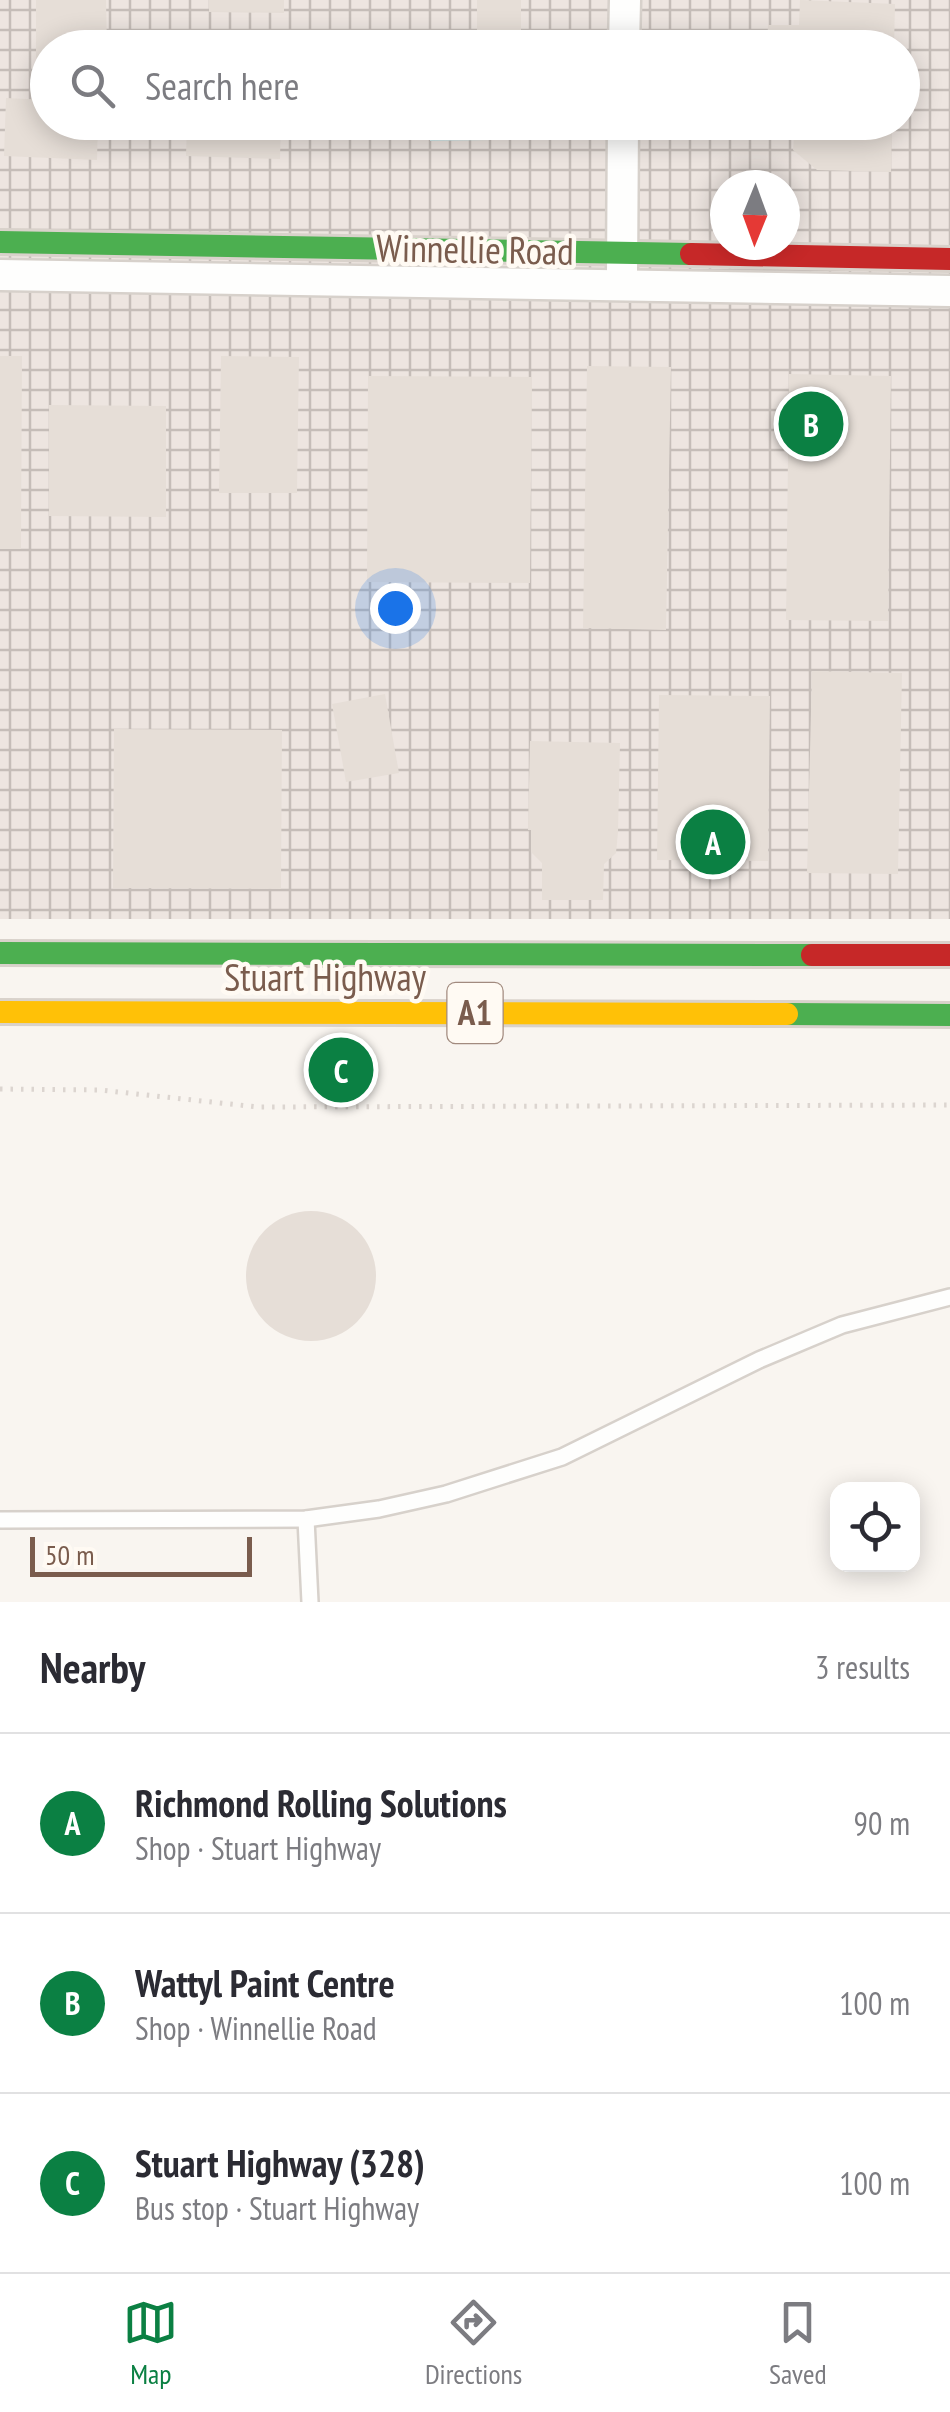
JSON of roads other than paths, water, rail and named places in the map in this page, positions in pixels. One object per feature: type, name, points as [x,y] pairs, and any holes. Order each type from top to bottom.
[{"type":"main road","name":"Winnellie Road","points":[[0,242],[950,259]]},
{"type":"main road","name":"Stuart Highway","points":[[0,952],[950,955]]},
{"type":"main road","name":"Stuart Highway","points":[[0,1012],[950,1015]]},
{"type":"street","points":[[624,0],[624,30]]},
{"type":"street","points":[[622,286],[623,140]]},
{"type":"street","name":"Winnellie Road","points":[[0,275],[950,292]]},
{"type":"lane","points":[[0,1520],[306,1519],[379,1509],[507,1476],[595,1442],[759,1360],[842,1325],[950,1297]]},
{"type":"lane","points":[[306,1519],[310,1602]]},
{"type":"place","name":"Wattyl Paint Centre","points":[[811,424]]},
{"type":"place","name":"Richmond Rolling Solutions","points":[[713,842]]},
{"type":"place","name":"Stuart Highway (328)","points":[[341,1070]]}]
